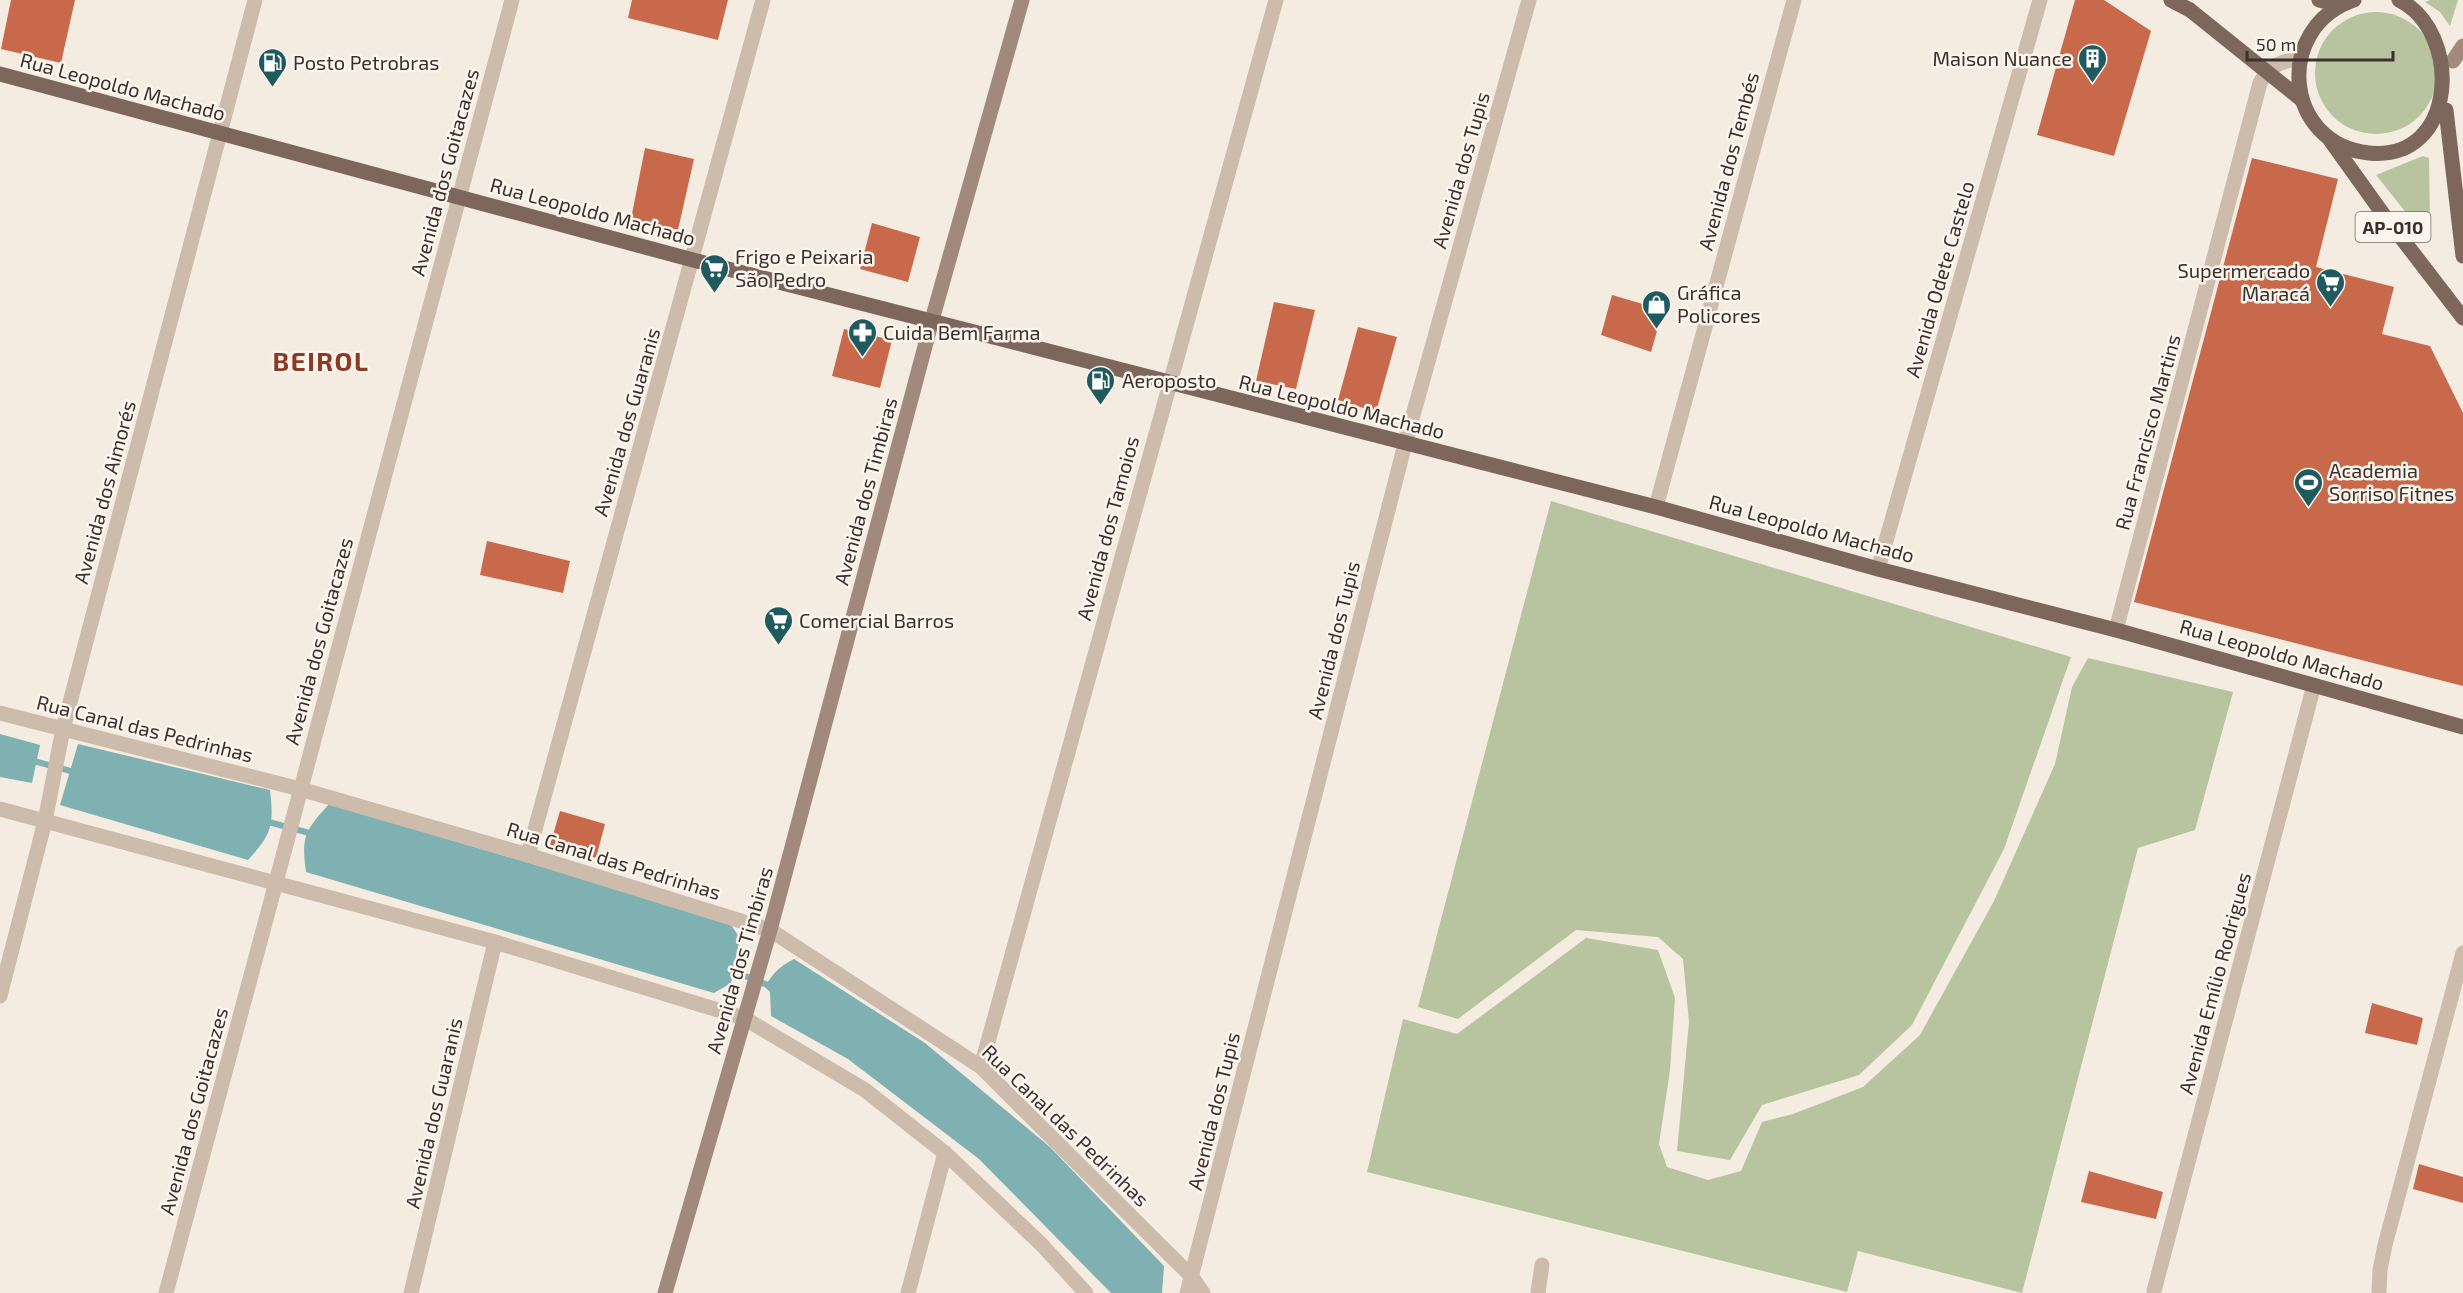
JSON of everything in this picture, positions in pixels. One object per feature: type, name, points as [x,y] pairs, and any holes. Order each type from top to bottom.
[{"type":"main road","points":[[2171,0],[2190,10],[2302,100]]},
{"type":"main road","points":[[2319,0],[2339,5]]},
{"type":"main road","name":"AP-010","points":[[2354,0],[2339,5],[2321,19],[2307,37],[2300,58],[2298,79],[2302,100],[2312,119],[2463,318]]},
{"type":"main road","name":"AP-010","points":[[2326,135],[2347,147],[2369,153],[2392,152],[2414,143],[2433,129],[2446,110],[2454,86],[2453,62],[2446,39],[2432,19],[2413,5],[2399,0]]},
{"type":"main road","name":"Rua Leopoldo Machado","points":[[0,74],[693,260],[1656,507],[1878,569],[2116,630],[2463,727]]},
{"type":"main road","name":"AP-010","points":[[2446,110],[2463,256]]},
{"type":"street","name":"Avenida dos Aimorés","points":[[0,996],[46,818],[63,729],[255,0]]},
{"type":"street","name":"Avenida dos Goitacazes","points":[[166,1293],[512,0]]},
{"type":"street","name":"Avenida dos Guaranis","points":[[528,855],[764,0]]},
{"type":"street","name":"Avenida dos Timbiras","points":[[665,1293],[766,946],[932,320],[1022,0]]},
{"type":"street","name":"Avenida dos Tamoios","points":[[981,1067],[1276,0]]},
{"type":"street","name":"Avenida dos Tupis","points":[[1193,1288],[1405,444],[1529,0]]},
{"type":"street","name":"Avenida dos Tembés","points":[[1656,507],[1794,0]]},
{"type":"street","name":"Avenida Odete Castelo","points":[[1878,569],[2040,0]]},
{"type":"street","points":[[2453,62],[2463,46]]},
{"type":"street","points":[[2265,72],[2288,60],[2300,58]]},
{"type":"street","name":"Rua Francisco Martins","points":[[2116,630],[2260,83],[2265,72]]},
{"type":"street","name":"Avenida Emílio Rodrigues","points":[[2154,1291],[2314,685]]},
{"type":"street","name":"Rua Canal das Pedrinhas","points":[[0,713],[528,855],[770,930],[981,1067],[1193,1288]]},
{"type":"street","points":[[0,809],[46,818],[277,880],[495,942],[744,1018],[865,1090],[945,1153],[1041,1245],[1086,1293]]},
{"type":"street","name":"Avenida dos Guaranis","points":[[411,1293],[495,942]]},
{"type":"street","points":[[2379,1293],[2380,1269],[2385,1245],[2463,952]]},
{"type":"street","points":[[908,1293],[945,1153]]},
{"type":"street","name":"Avenida dos Timbiras","points":[[674,1293],[693,1201]]},
{"type":"street","points":[[1538,1293],[1542,1265]]},
{"type":"green space","points":[[2458,0],[2450,26],[2440,12],[2425,2]]},
{"type":"green space","points":[[2376,12],[2399,17],[2410,22],[2419,30],[2427,39],[2432,50],[2437,73],[2432,96],[2427,107],[2419,116],[2410,124],[2399,129],[2376,134],[2353,129],[2342,124],[2333,116],[2325,107],[2320,96],[2315,73],[2320,50],[2325,39],[2333,30],[2342,22],[2353,17]]},
{"type":"green space","points":[[2423,156],[2429,158],[2430,221],[2428,234],[2424,235],[2376,175]]},
{"type":"green space","points":[[1551,501],[2071,657],[2004,849],[1912,1025],[1859,1075],[1762,1105],[1730,1160],[1677,1151],[1689,1022],[1683,959],[1658,937],[1576,930],[1458,1019],[1418,1007]]},
{"type":"green space","points":[[2088,658],[2233,692],[2195,830],[2138,848],[2022,1293],[1858,1251],[1847,1292],[1367,1172],[1403,1019],[1457,1034],[1586,938],[1658,950],[1675,998],[1670,1070],[1659,1144],[1667,1167],[1708,1180],[1741,1171],[1762,1122],[1793,1114],[1863,1087],[1920,1035],[1994,901],[2055,764],[2072,687]]},
{"type":"water","points":[[0,734],[40,745],[32,783],[0,777]]},
{"type":"water","points":[[78,744],[270,790],[272,812],[267,836],[248,860],[60,805]]},
{"type":"water","points":[[329,804],[729,922],[740,938],[731,983],[714,993],[306,872],[304,850],[307,835]]},
{"type":"water","points":[[794,959],[925,1043],[1050,1147],[1164,1266],[1162,1293],[1111,1293],[979,1159],[848,1059],[771,1016],[770,992],[765,987],[777,971]]},
{"type":"building","points":[[11,0],[75,0],[61,63],[1,49]]},
{"type":"building","points":[[632,0],[728,0],[718,40],[628,18]]},
{"type":"building","name":"Maison Nuance","points":[[2075,0],[2104,0],[2151,31],[2114,156],[2037,135]]},
{"type":"building","points":[[645,148],[694,159],[678,230],[631,219]]},
{"type":"building","name":"Academia Sorriso Fitnes","points":[[2252,158],[2338,179],[2316,267],[2394,287],[2382,334],[2430,346],[2463,413],[2463,686],[2134,602]]},
{"type":"building","points":[[872,223],[920,237],[908,282],[860,269]]},
{"type":"building","points":[[1612,295],[1663,310],[1651,352],[1601,335]]},
{"type":"building","points":[[1274,302],[1315,310],[1296,389],[1256,381]]},
{"type":"building","points":[[1358,327],[1397,337],[1376,412],[1338,400]]},
{"type":"building","name":"Cuida Bem Farma","points":[[844,329],[892,340],[880,388],[832,376]]},
{"type":"building","points":[[487,541],[570,561],[563,593],[480,575]]},
{"type":"building","points":[[560,811],[605,824],[596,858],[550,845]]},
{"type":"building","points":[[2372,1003],[2423,1018],[2417,1045],[2365,1033]]},
{"type":"building","points":[[2419,1164],[2463,1177],[2463,1203],[2413,1189]]},
{"type":"building","points":[[2089,1171],[2163,1192],[2156,1219],[2081,1202]]},
{"type":"waterway","points":[[30,760],[78,773]]},
{"type":"waterway","points":[[265,821],[313,834]]},
{"type":"waterway","points":[[727,969],[773,987]]},
{"type":"place","name":"Maison Nuance","points":[[2093,84]]},
{"type":"place","name":"Posto Petrobras","points":[[272,88]]},
{"type":"place","name":"Frigo e Peixaria São Pedro","points":[[714,294]]},
{"type":"place","name":"Supermercado Maracá","points":[[2331,308]]},
{"type":"place","name":"Gráfica Policores","points":[[1656,330]]},
{"type":"place","name":"Cuida Bem Farma","points":[[862,358]]},
{"type":"place","name":"Aeroposto","points":[[1101,406]]},
{"type":"place","name":"Academia Sorriso Fitnes","points":[[2308,508]]},
{"type":"place","name":"Comercial Barros","points":[[778,646]]},
{"type":"district","name":"BEIROL","points":[[321,360]]}]
